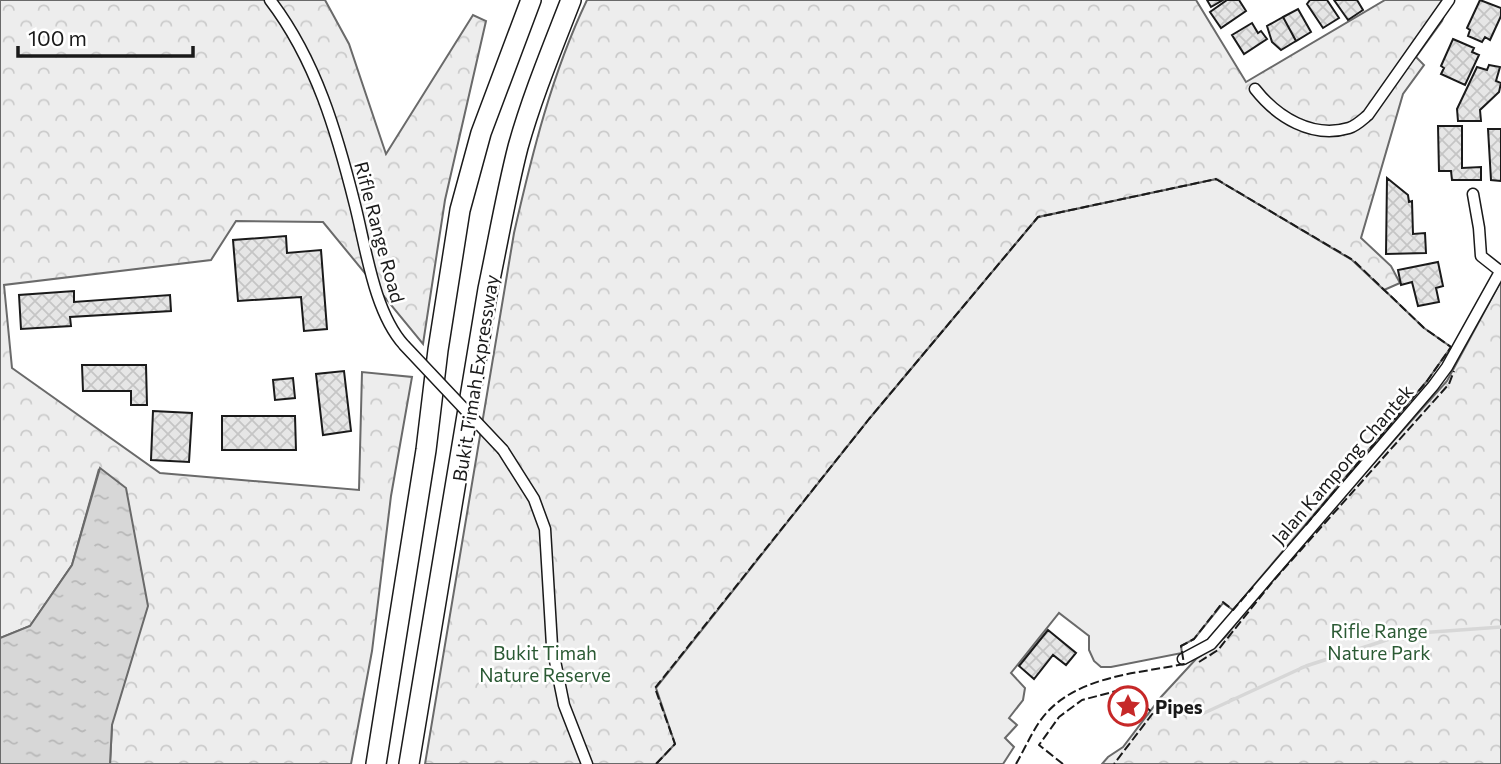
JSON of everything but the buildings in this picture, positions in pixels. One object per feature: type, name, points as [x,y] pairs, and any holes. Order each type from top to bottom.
[{"type":"highway","name":"Bukit Timah Expressway","points":[[376,764],[426,450],[438,350],[460,210],[481,133],[531,0]]},
{"type":"highway","name":"Bukit Timah Expressway","points":[[409,764],[488,289],[502,221],[518,148],[531,105],[570,0]]},
{"type":"street","name":"Rifle Range Road","points":[[270,0],[296,36],[324,100],[387,323],[404,345],[503,450],[534,499],[545,529],[552,646],[564,705],[587,764]]},
{"type":"street","points":[[1255,89],[1269,106],[1290,122],[1313,128],[1351,128],[1368,116],[1449,0]]},
{"type":"street","points":[[1473,194],[1481,256],[1501,271]]},
{"type":"street","name":"Jalan Kampong Chantek","points":[[1183,659],[1211,644],[1433,386],[1447,367],[1501,271]]},
{"type":"shaded area","points":[[1216,179],[1353,260],[1424,328],[1451,347],[1427,381],[1233,610],[1223,603],[1194,639],[1181,646],[1182,653],[1111,667],[1101,667],[1094,661],[1089,650],[1089,636],[1059,613],[1011,673],[1025,688],[1023,700],[1009,718],[1017,725],[1005,738],[1014,747],[1003,764],[656,764],[674,744],[655,688],[869,419],[1038,217]]},
{"type":"green space","points":[[0,0],[325,0],[349,44],[386,154],[473,15],[486,21],[445,200],[423,344],[323,222],[236,221],[211,260],[4,285],[12,368],[160,473],[359,490],[362,372],[412,377],[391,496],[372,651],[351,764],[110,764],[112,725],[99,469],[72,565],[30,626],[0,638]]},
{"type":"green space","name":"Bukit Timah Nature Reserve","points":[[587,0],[1196,0],[1246,82],[1385,0],[1450,0],[1442,21],[1416,57],[1424,65],[1403,94],[1361,238],[1391,266],[1400,283],[1384,290],[1352,260],[1216,179],[1038,217],[869,419],[656,688],[675,744],[656,764],[425,764],[514,233],[553,85]]},
{"type":"green space","name":"Rifle Range Nature Park","points":[[1501,281],[1501,764],[1102,764],[1123,747],[1161,697],[1196,659],[1226,636],[1270,579],[1447,381]]},
{"type":"water","points":[[100,468],[126,488],[148,606],[112,725],[110,764],[0,764],[0,638],[30,626],[72,565]]},
{"type":"waterway","points":[[1202,714],[1306,666],[1405,634],[1501,627]]},
{"type":"fence","points":[[656,764],[675,744],[655,688],[869,419],[1038,217],[1216,179],[1353,260],[1424,328],[1451,347],[1427,381],[1305,526]]},
{"type":"fence","points":[[1199,662],[1218,650],[1274,580],[1449,384],[1454,371]]},
{"type":"fence","points":[[1016,764],[1040,721],[1053,706],[1069,695],[1106,679],[1184,664],[1181,646],[1194,639],[1223,602],[1233,610],[1253,587]]},
{"type":"fence","points":[[1063,764],[1039,745],[1059,717],[1082,700],[1124,689],[1153,713],[1114,764]]},
{"type":"place","name":"Pipes","points":[[1128,706]]}]
